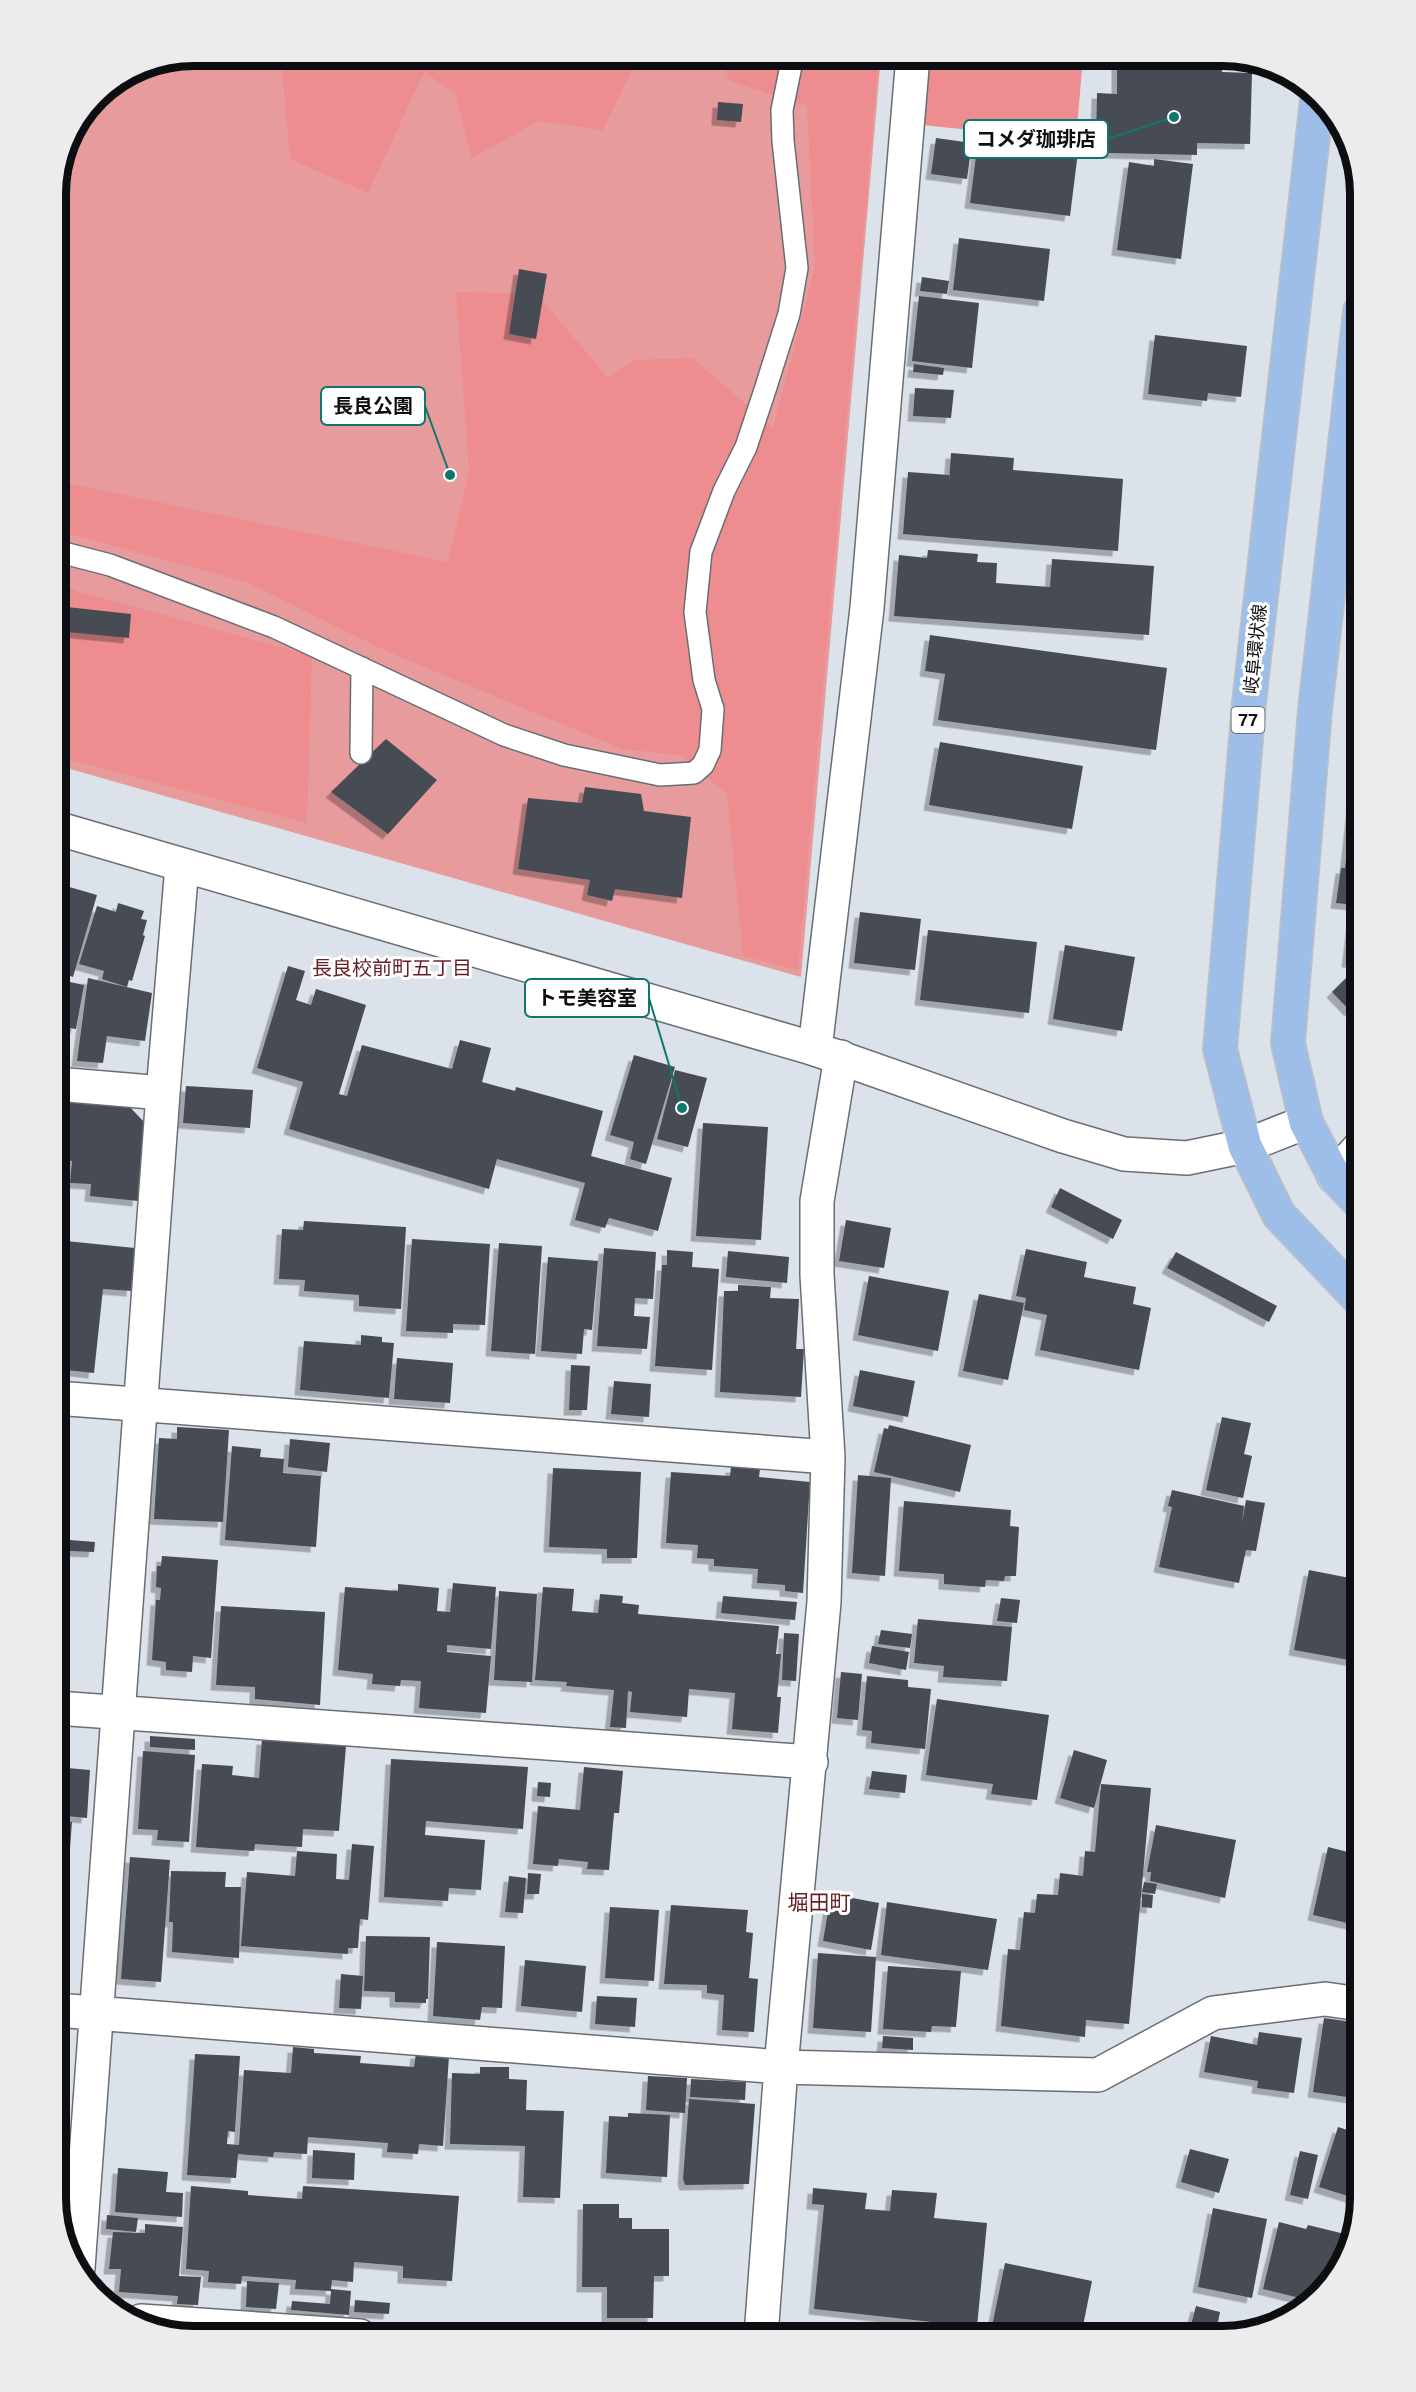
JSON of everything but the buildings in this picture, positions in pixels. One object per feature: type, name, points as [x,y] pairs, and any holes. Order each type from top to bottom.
[{"type":"main road","name":"岐阜環状線","points":[[1316,108],[1249,704],[1220,1049],[1245,1146],[1279,1215],[1350,1290]]},
{"type":"main road","points":[[1350,399],[1315,710],[1288,1043],[1306,1122],[1334,1176],[1350,1193]]},
{"type":"street","points":[[762,2326],[781,2067],[824,1602],[828,1457],[817,1275],[817,1201],[912,66]]},
{"type":"street","points":[[66,831],[828,1053],[1063,1136],[1124,1154],[1187,1158],[1245,1146],[1306,1122]]},
{"type":"street","points":[[79,2254],[163,1093],[182,866]]},
{"type":"street","points":[[66,1085],[163,1093]]},
{"type":"street","points":[[1334,1176],[1350,1158]]},
{"type":"street","points":[[66,1399],[828,1457]]},
{"type":"street","points":[[66,1709],[811,1762]]},
{"type":"street","points":[[66,2011],[781,2067],[1098,2075],[1213,2013],[1326,1999],[1350,2003]]},
{"type":"street","points":[[165,2323],[214,2326]]},
{"type":"lane","points":[[66,554],[110,565],[274,627],[504,735],[564,755],[660,776],[694,773],[703,765],[710,750],[713,709],[704,680],[695,612],[701,552],[724,491],[746,447],[789,314],[797,268],[783,141],[782,110],[791,66]]},
{"type":"lane","points":[[361,753],[362,668]]},
{"type":"shaded area","points":[[186,66],[880,66],[801,977],[66,768],[66,186],[70,161],[83,130],[93,116],[116,93],[145,76],[169,68]]},
{"type":"shaded area","points":[[282,66],[634,66],[603,130],[539,121],[472,158],[455,93],[424,72],[368,193],[290,159]]},
{"type":"shaded area","points":[[723,66],[878,66],[798,970],[743,956],[727,794],[680,755],[622,749],[386,651],[246,582],[66,533],[66,483],[448,562],[469,472],[456,292],[537,294],[608,378],[634,360],[693,358],[773,428],[815,267],[807,106],[730,81]]},
{"type":"shaded area","points":[[926,66],[1082,66],[1076,141],[922,125]]},
{"type":"shaded area","points":[[66,586],[312,656],[307,823],[66,759]]},
{"type":"place","name":"コメダ珈琲店","points":[[1174,117]]},
{"type":"place","name":"長良公園","points":[[450,475]]},
{"type":"place","name":"トモ美容室","points":[[682,1108]]},
{"type":"district","name":"長良校前町五丁目","points":[[392,968]]},
{"type":"district","name":"堀田町","points":[[819,1902]]}]
